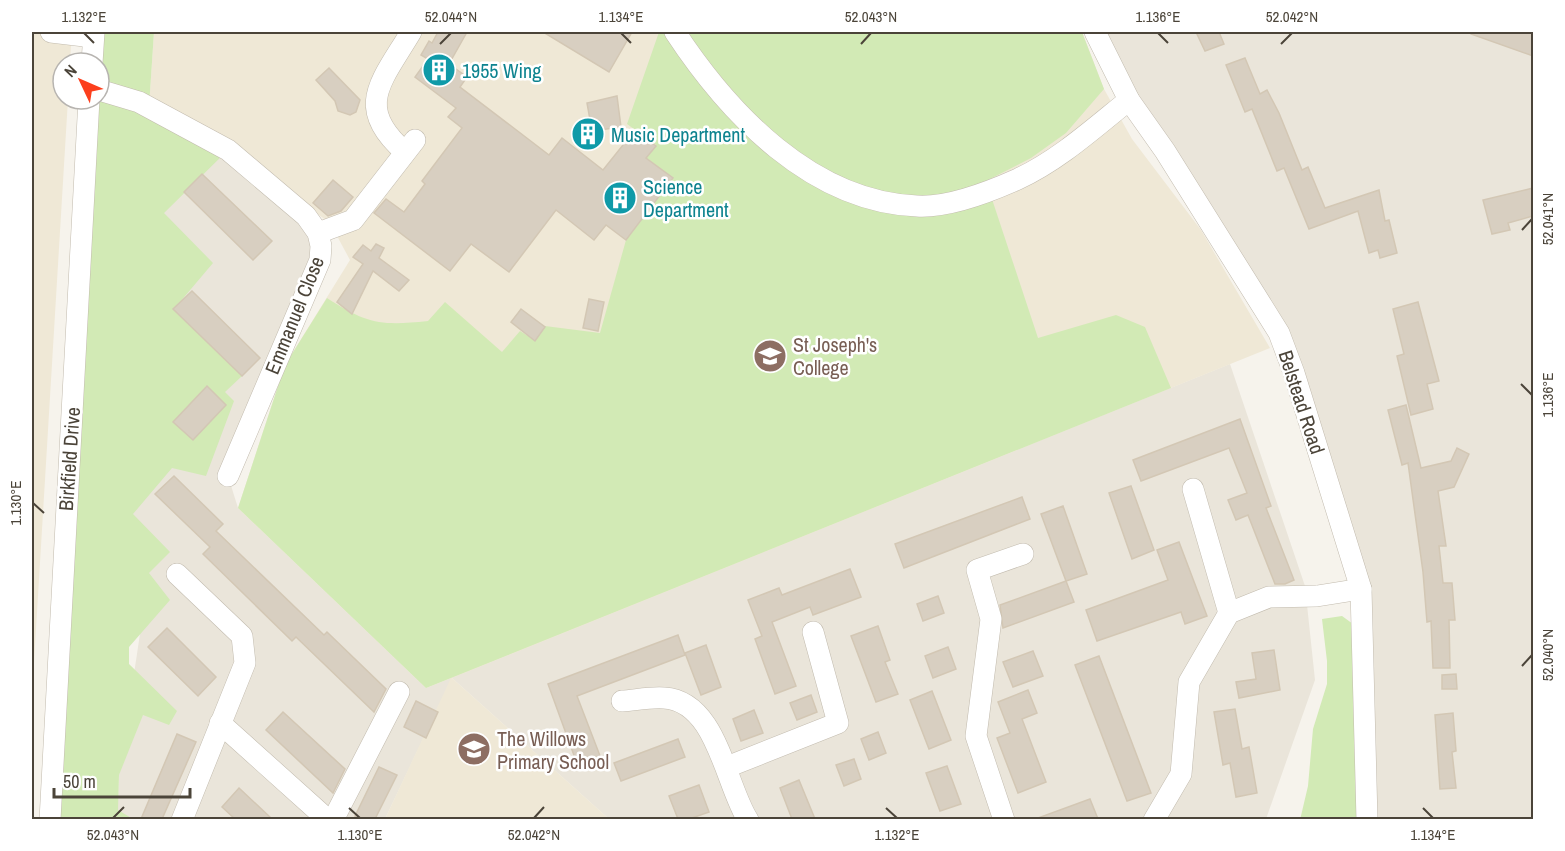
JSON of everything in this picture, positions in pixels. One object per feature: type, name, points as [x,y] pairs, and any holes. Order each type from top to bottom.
[{"type":"street","points":[[51,32],[94,34],[93,51]]},
{"type":"street","points":[[318,233],[353,220],[410,146],[386,136],[375,111],[384,76],[411,32]]},
{"type":"street","points":[[675,32],[710,82],[747,122],[785,153],[852,194],[885,203],[919,206],[952,202],[1018,179],[1062,154],[1129,100]]},
{"type":"street","name":"Belstead Road","points":[[1095,32],[1129,100],[1165,151],[1279,333],[1361,589],[1367,819]]},
{"type":"street","name":"Emmanuel Close","points":[[111,94],[139,102],[228,150],[306,216],[318,233],[321,246],[320,260],[228,476]]},
{"type":"street","name":"Birkfield Drive","points":[[51,819],[88,111]]},
{"type":"street","points":[[1193,489],[1229,613]]},
{"type":"street","points":[[1004,819],[976,736],[991,620],[977,570],[1023,554]]},
{"type":"street","points":[[177,574],[242,636],[245,663],[182,819]]},
{"type":"street","points":[[1154,819],[1181,774],[1189,682],[1229,613],[1269,597],[1317,596],[1361,589]]},
{"type":"street","points":[[728,767],[838,723],[813,632]]},
{"type":"street","points":[[333,819],[399,692]]},
{"type":"street","points":[[622,701],[665,698],[692,708],[707,729],[728,767],[738,804],[748,819]]},
{"type":"street","points":[[220,723],[328,819]]},
{"type":"shaded area","points":[[32,32],[69,32],[71,51],[51,51],[51,111],[67,111],[32,695]]},
{"type":"shaded area","name":"St Joseph's College","points":[[154,32],[1082,32],[1104,89],[1132,139],[1201,230],[1270,348],[452,678],[609,819],[385,819],[451,678],[426,688],[238,508],[285,365],[350,260],[330,223],[228,150],[149,107]]},
{"type":"shaded area","points":[[1095,32],[1533,32],[1533,819],[1367,819],[1361,589],[1294,373]]},
{"type":"shaded area","points":[[149,107],[228,150],[321,246],[228,476],[238,508],[426,688],[1230,364],[1305,586],[1315,680],[1266,819],[609,819],[452,678],[385,819],[117,820],[119,775],[149,573],[132,514]]},
{"type":"green space","points":[[94,32],[154,32],[149,107],[228,150],[164,213],[213,263],[174,309],[242,376],[225,392],[234,401],[206,476],[172,468],[133,514],[170,552],[149,573],[170,600],[129,647],[129,664],[177,711],[169,725],[143,715],[119,775],[118,810],[133,819],[51,820],[98,111],[111,111],[111,51],[97,51]]},
{"type":"green space","name":"St Joseph's College","points":[[659,32],[1082,32],[1104,89],[1066,133],[1031,158],[986,181],[1038,338],[1116,315],[1145,327],[1171,388],[426,688],[238,508],[285,365],[327,298],[364,318],[386,323],[428,321],[445,302],[502,352],[520,331],[528,336],[537,325],[600,333],[626,240],[673,178],[646,158],[656,145],[627,124]]},
{"type":"green space","points":[[1342,616],[1353,624],[1367,819],[1300,820],[1308,786],[1313,729],[1327,684],[1322,619]]},
{"type":"building","points":[[438,32],[467,32],[449,64],[467,77],[460,87],[549,155],[562,138],[603,170],[635,130],[656,146],[646,158],[673,178],[626,240],[606,225],[594,240],[556,210],[509,272],[471,244],[450,271],[374,213],[386,199],[404,212],[425,184],[422,181],[462,128],[448,117],[456,108],[415,77],[428,59],[421,55],[429,41],[432,43]]},
{"type":"building","points":[[543,32],[632,32],[609,72]]},
{"type":"building","points":[[1196,32],[1219,32],[1224,44],[1205,51]]},
{"type":"building","points":[[1471,32],[1533,32],[1533,56],[1471,34]]},
{"type":"building","points":[[1245,58],[1260,94],[1267,90],[1302,170],[1308,167],[1325,208],[1379,190],[1385,221],[1389,220],[1397,253],[1380,258],[1378,250],[1369,253],[1358,211],[1309,229],[1284,168],[1277,171],[1252,109],[1245,112],[1226,65]]},
{"type":"building","points":[[329,68],[360,100],[356,112],[350,115],[338,111],[335,101],[316,80]]},
{"type":"building","points":[[617,96],[621,127],[592,131],[587,103]]},
{"type":"building","points":[[202,174],[272,241],[253,260],[184,192]]},
{"type":"building","points":[[333,180],[353,197],[341,211],[328,216],[313,203]]},
{"type":"building","points":[[1533,188],[1533,216],[1508,223],[1510,230],[1492,234],[1483,200]]},
{"type":"building","points":[[376,244],[384,248],[379,258],[409,280],[399,291],[373,271],[352,314],[337,302],[363,264],[353,257],[363,245],[371,251]]},
{"type":"building","points":[[192,291],[260,358],[242,376],[173,309]]},
{"type":"building","points":[[589,299],[604,302],[598,331],[583,328]]},
{"type":"building","points":[[1418,302],[1439,381],[1427,384],[1433,409],[1411,415],[1397,356],[1404,354],[1393,309]]},
{"type":"building","points":[[521,309],[545,327],[535,341],[511,322]]},
{"type":"building","points":[[207,386],[226,405],[193,440],[173,422]]},
{"type":"building","points":[[1406,405],[1421,468],[1451,461],[1457,448],[1469,454],[1454,487],[1438,491],[1446,546],[1439,546],[1443,583],[1452,583],[1455,620],[1449,620],[1450,668],[1433,668],[1431,621],[1427,622],[1423,572],[1408,463],[1402,465],[1388,410]]},
{"type":"building","points":[[1240,419],[1271,506],[1266,508],[1294,580],[1285,584],[1275,584],[1248,515],[1236,520],[1228,500],[1247,493],[1229,448],[1141,481],[1133,460]]},
{"type":"building","points":[[174,476],[223,524],[216,531],[324,635],[327,632],[386,689],[374,712],[296,637],[292,641],[203,554],[210,547],[155,494]]},
{"type":"building","points":[[1131,486],[1154,550],[1132,559],[1109,493]]},
{"type":"building","points":[[1022,497],[1030,519],[904,568],[895,544]]},
{"type":"building","points":[[1063,506],[1087,574],[1066,581],[1041,514]]},
{"type":"building","points":[[1179,542],[1207,616],[1185,624],[1181,612],[1097,641],[1086,610],[1168,580],[1157,550]]},
{"type":"building","points":[[850,569],[861,597],[813,615],[810,607],[772,622],[796,686],[775,694],[755,639],[762,636],[748,600],[779,588],[782,595]]},
{"type":"building","points":[[1066,581],[1074,602],[1003,628],[1000,605]]},
{"type":"building","points":[[938,596],[944,613],[923,621],[917,604]]},
{"type":"building","points":[[878,626],[890,660],[885,662],[898,694],[876,702],[851,636]]},
{"type":"building","points":[[167,628],[216,677],[198,696],[148,647]]},
{"type":"building","points":[[678,635],[685,655],[577,696],[602,761],[579,769],[548,684]]},
{"type":"building","points":[[706,645],[721,687],[701,695],[685,653]]},
{"type":"building","points":[[948,647],[956,669],[933,678],[925,656]]},
{"type":"building","points":[[1274,650],[1280,690],[1239,698],[1236,682],[1256,679],[1252,653]]},
{"type":"building","points":[[1033,651],[1043,676],[1013,687],[1003,662]]},
{"type":"building","points":[[1099,656],[1151,793],[1127,801],[1075,665]]},
{"type":"building","points":[[1456,674],[1457,689],[1442,689],[1442,675]]},
{"type":"building","points":[[1028,690],[1037,713],[1022,719],[1046,782],[1018,793],[997,738],[1010,733],[998,702]]},
{"type":"building","points":[[932,691],[951,740],[929,749],[910,700]]},
{"type":"building","points":[[811,695],[817,712],[797,720],[790,703]]},
{"type":"building","points":[[416,701],[438,712],[426,738],[404,727]]},
{"type":"building","points":[[1235,709],[1242,749],[1249,747],[1257,793],[1236,797],[1230,763],[1223,765],[1214,712]]},
{"type":"building","points":[[754,710],[763,733],[741,741],[733,719]]},
{"type":"building","points":[[283,712],[345,769],[333,793],[266,730]]},
{"type":"building","points":[[1453,713],[1456,751],[1452,752],[1456,788],[1440,789],[1435,715]]},
{"type":"building","points":[[878,732],[886,753],[869,760],[861,739]]},
{"type":"building","points":[[177,734],[196,742],[162,819],[141,819]]},
{"type":"building","points":[[678,739],[685,757],[621,781],[614,763]]},
{"type":"building","points":[[854,759],[861,779],[844,786],[836,765]]},
{"type":"building","points":[[947,766],[961,804],[940,811],[926,773]]},
{"type":"building","points":[[379,767],[397,775],[375,819],[355,816]]},
{"type":"building","points":[[799,780],[815,819],[792,819],[780,788]]},
{"type":"building","points":[[699,785],[709,812],[689,819],[678,819],[669,796]]},
{"type":"building","points":[[239,788],[272,819],[235,819],[222,807]]},
{"type":"building","points":[[1090,799],[1098,819],[1038,819],[1038,818]]},
{"type":"place","name":"1955 Wing","points":[[439,70]]},
{"type":"place","name":"Music Department","points":[[588,134]]},
{"type":"place","name":"Science Department","points":[[620,198]]},
{"type":"place","name":"St Joseph's College","points":[[770,356]]},
{"type":"place","name":"The Willows Primary School","points":[[474,749]]}]
